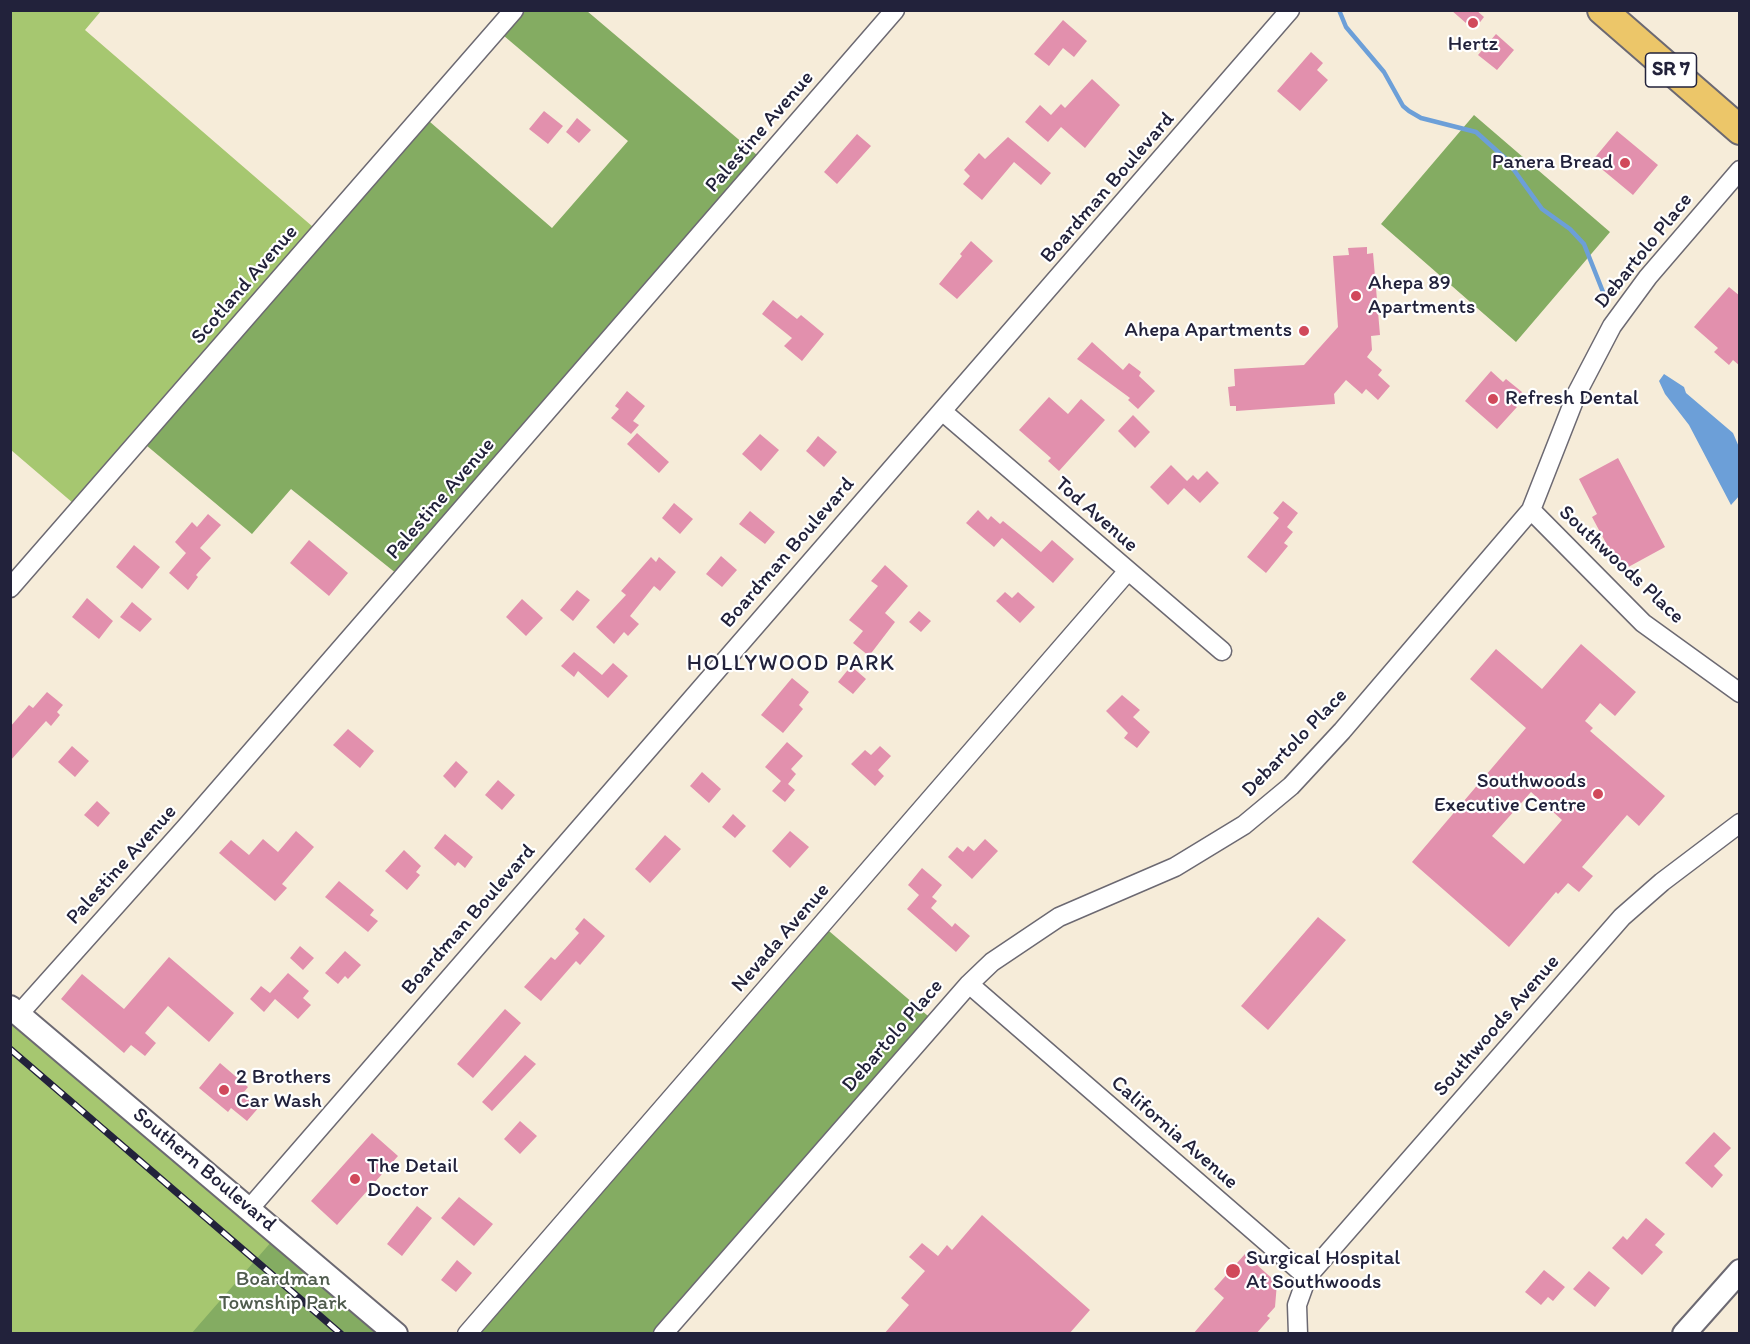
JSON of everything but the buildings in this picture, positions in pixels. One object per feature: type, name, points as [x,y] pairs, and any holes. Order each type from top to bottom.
[{"type":"main road","name":"SR 7","points":[[1602,10],[1740,130]]},
{"type":"street","name":"Scotland Avenue","points":[[10,588],[514,10]]},
{"type":"street","name":"Palestine Avenue","points":[[15,1010],[186,827],[895,10]]},
{"type":"street","name":"Boardman Boulevard","points":[[250,1208],[942,411],[1115,216],[1290,10]]},
{"type":"street","name":"Debartolo Place","points":[[663,1334],[969,984],[1015,945],[1059,917],[1175,867],[1244,825],[1291,786],[1342,731],[1531,510],[1577,393],[1612,326],[1647,277],[1740,170]]},
{"type":"street","name":"Tod Avenue","points":[[942,411],[1127,572],[1222,651]]},
{"type":"street","name":"Southwoods Place","points":[[1531,510],[1644,623],[1740,693]]},
{"type":"street","name":"Nevada Avenue","points":[[467,1334],[1127,572]]},
{"type":"street","name":"Southwoods Avenue","points":[[1307,1277],[1622,917],[1740,823]]},
{"type":"street","name":"California Avenue","points":[[969,984],[1307,1277]]},
{"type":"street","name":"Southern Boulevard","points":[[15,1010],[396,1334]]},
{"type":"street","points":[[1684,1334],[1740,1271]]},
{"type":"street","points":[[1298,1334],[1297,1305],[1307,1277]]},
{"type":"green space","points":[[11,11],[101,11],[85,30],[320,233],[80,509],[11,450]]},
{"type":"green space","points":[[514,11],[587,11],[764,161],[402,578],[291,489],[252,534],[140,440],[422,115],[552,228],[628,141],[497,30]]},
{"type":"green space","points":[[1474,115],[1610,232],[1516,342],[1381,224]]},
{"type":"green space","points":[[822,925],[935,1022],[663,1333],[467,1334]]},
{"type":"green space","points":[[11,1007],[396,1333],[11,1334]]},
{"type":"green space","name":"Boardman Township Park","points":[[279,1233],[396,1334],[191,1334]]},
{"type":"water","points":[[1664,374],[1684,387],[1686,393],[1733,433],[1739,447],[1740,495],[1731,505],[1689,425],[1665,394],[1659,381]]},
{"type":"waterway","points":[[1339,10],[1346,27],[1384,72],[1403,106],[1421,118],[1476,132],[1506,159],[1542,209],[1570,229],[1584,244],[1605,297]]},
{"type":"railway","points":[[10,1049],[341,1334]]},
{"type":"place","name":"Hertz","points":[[1473,23]]},
{"type":"place","name":"Panera Bread","points":[[1625,163]]},
{"type":"place","name":"Ahepa 89 Apartments","points":[[1356,296]]},
{"type":"place","name":"Ahepa Apartments","points":[[1304,331]]},
{"type":"place","name":"Refresh Dental","points":[[1493,399]]},
{"type":"place","name":"Southwoods Executive Centre","points":[[1598,794]]},
{"type":"place","name":"2 Brothers Car Wash","points":[[224,1090]]},
{"type":"place","name":"The Detail Doctor","points":[[355,1179]]},
{"type":"place","name":"Surgical Hospital At Southwoods","points":[[1233,1271]]},
{"type":"district","name":"HOLLYWOOD PARK","points":[[791,664]]}]
